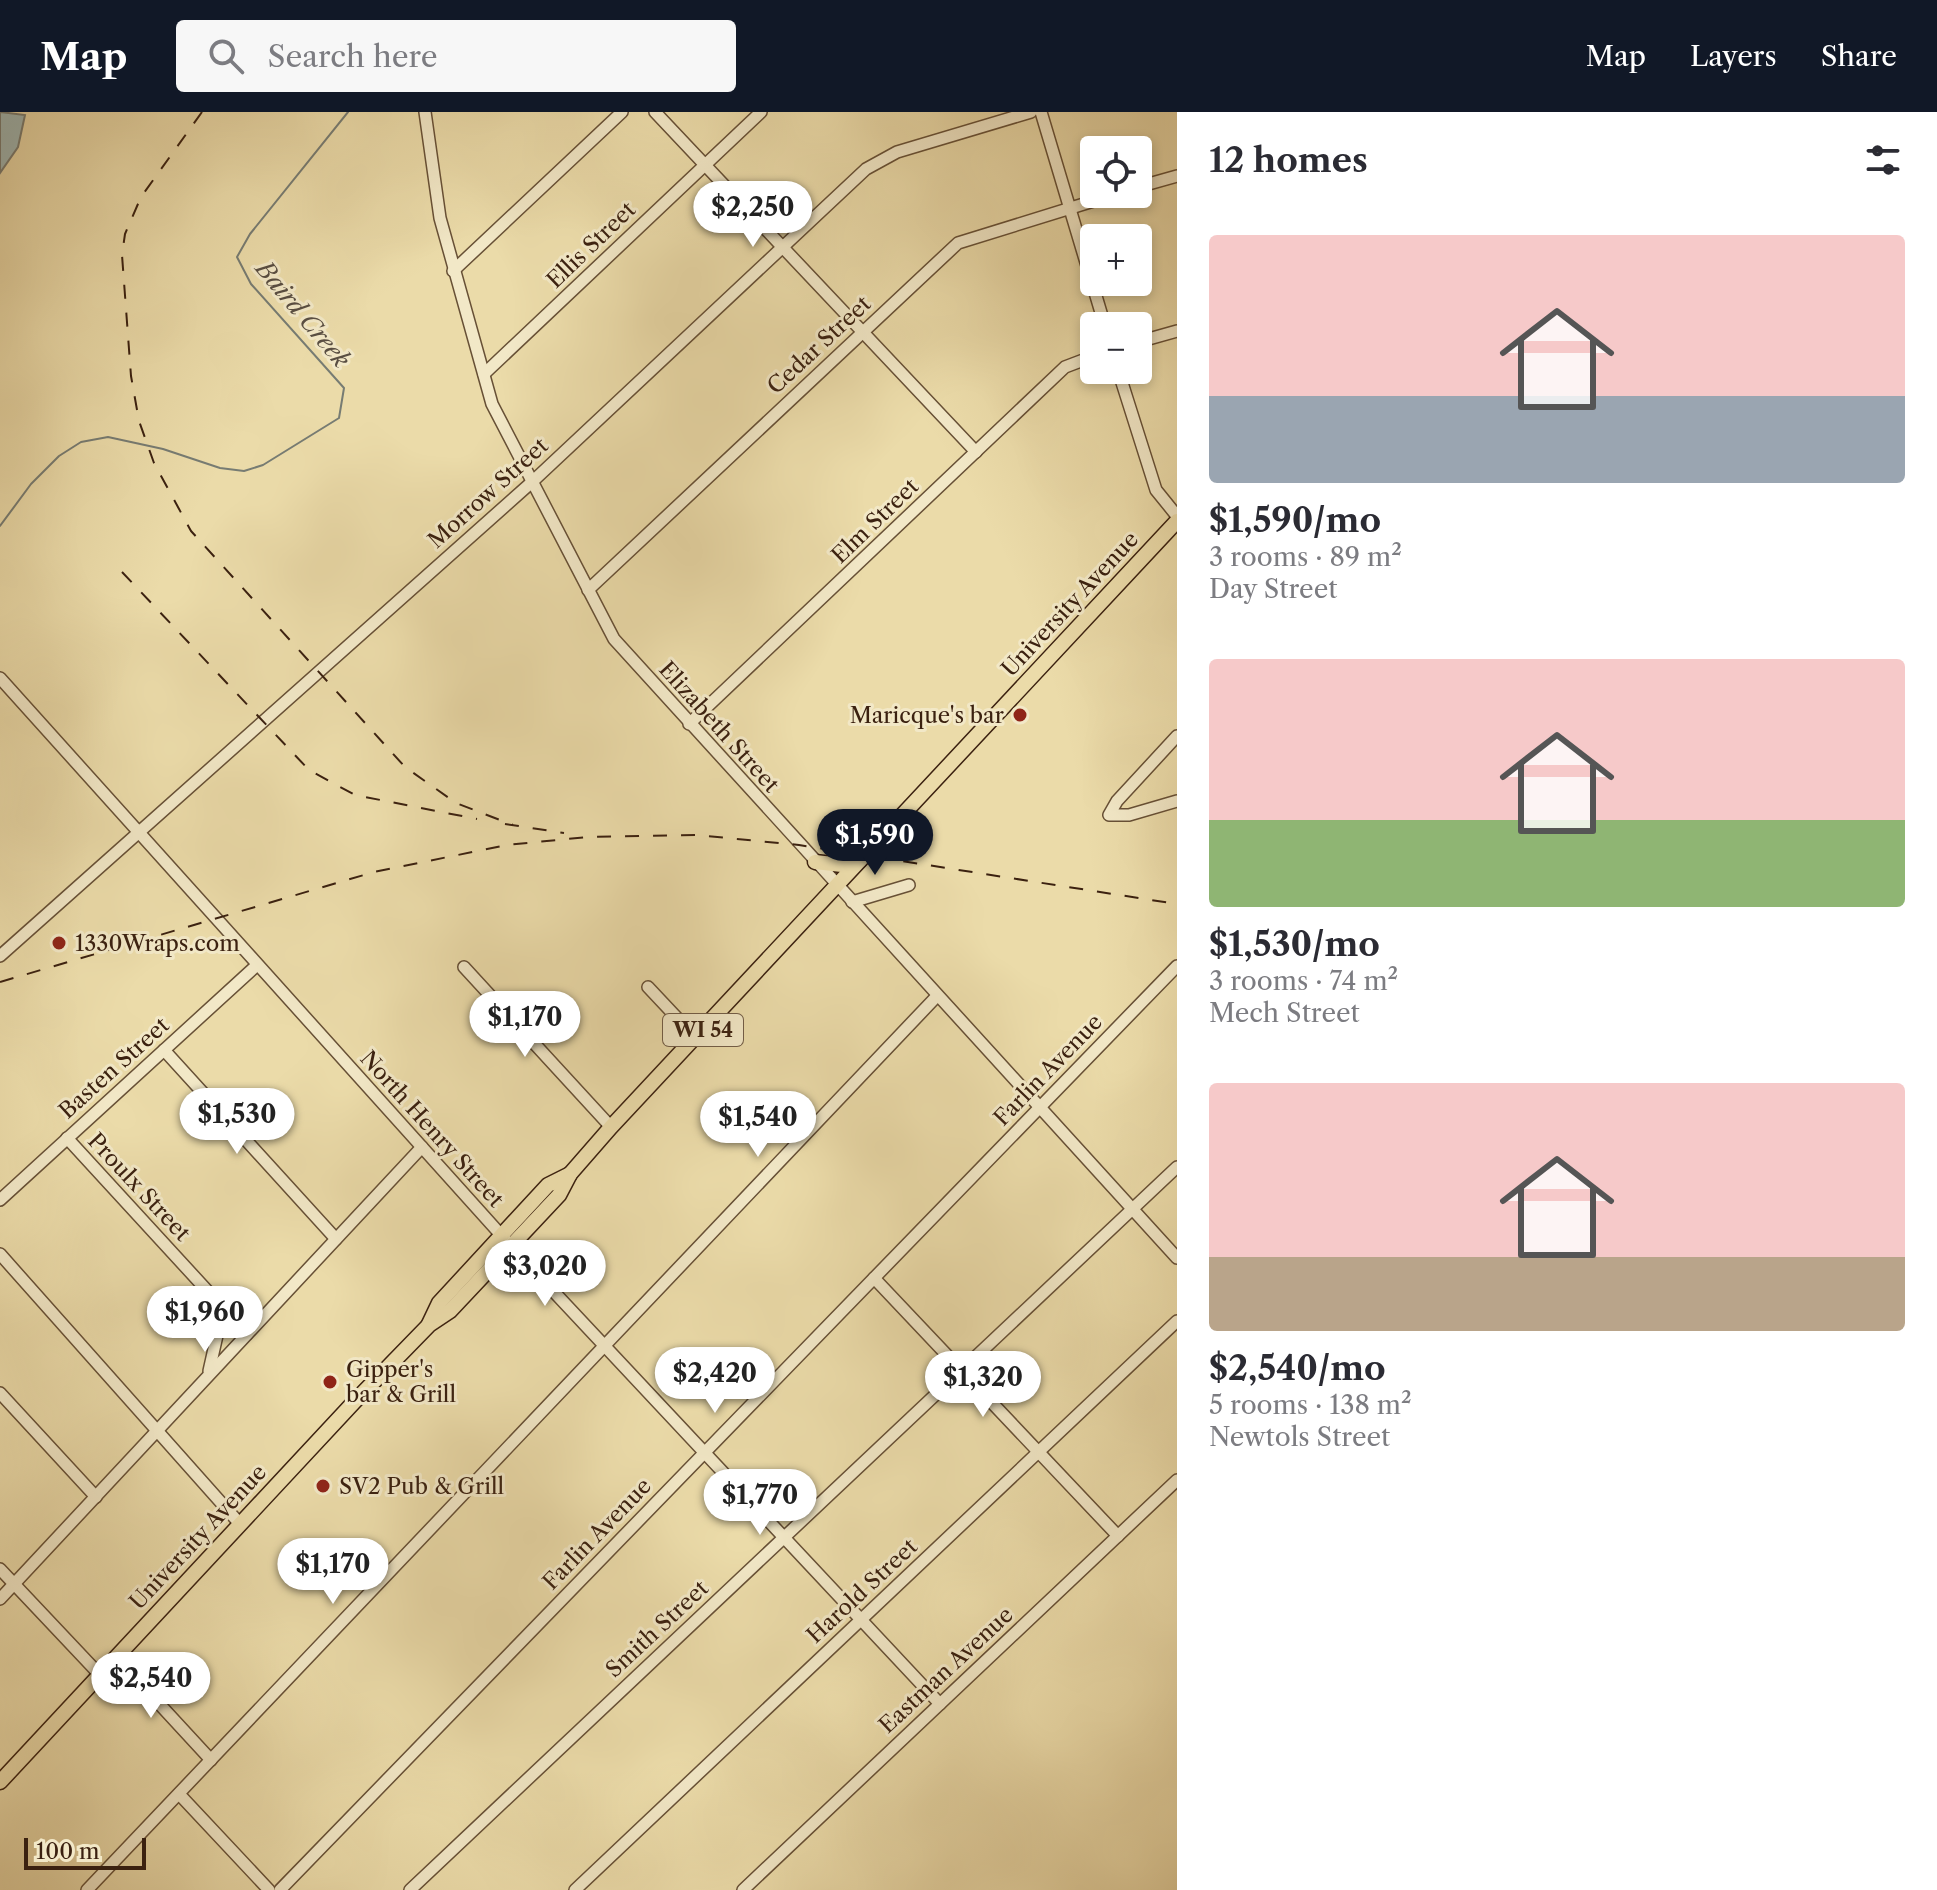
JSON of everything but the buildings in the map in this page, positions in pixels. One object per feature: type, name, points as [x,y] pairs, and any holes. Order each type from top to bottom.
[{"type":"main road","name":"University Avenue","points":[[0,1782],[429,1325],[439,1303],[506,1241],[548,1185],[570,1174],[1177,518]]},
{"type":"main road","points":[[815,862],[842,865],[861,860]]},
{"type":"street","name":"Elizabeth Street","points":[[425,112],[432,178],[453,271],[492,404],[614,639],[1177,1258]]},
{"type":"street","points":[[453,271],[622,112]]},
{"type":"street","points":[[655,112],[976,452]]},
{"type":"street","name":"Ellis Street","points":[[484,374],[761,112]]},
{"type":"street","name":"Morrow Street","points":[[0,956],[532,482],[781,247],[877,161],[1031,112]]},
{"type":"street","points":[[1041,112],[1101,312]]},
{"type":"street","points":[[1152,183],[1177,176]]},
{"type":"street","name":"Cedar Street","points":[[588,590],[958,243],[1080,205]]},
{"type":"street","points":[[1152,338],[1177,331]]},
{"type":"street","name":"Elm Street","points":[[689,724],[1065,367],[1080,361]]},
{"type":"street","points":[[1122,384],[1156,490],[1177,518]]},
{"type":"street","name":"North Henry Street","points":[[0,678],[506,1241],[940,1704]]},
{"type":"street","points":[[1177,736],[1117,801],[1109,815],[1129,815],[1177,801]]},
{"type":"street","points":[[852,902],[909,885]]},
{"type":"street","name":"Basten Street","points":[[0,1200],[256,966]]},
{"type":"street","name":"Farlin Avenue","points":[[280,1890],[1177,966]]},
{"type":"street","points":[[464,967],[611,1127]]},
{"type":"street","points":[[648,987],[695,1037]]},
{"type":"street","points":[[87,1890],[937,996]]},
{"type":"street","points":[[164,1050],[336,1239]]},
{"type":"street","name":"Proulx Street","points":[[67,1138],[247,1334]]},
{"type":"street","points":[[0,1599],[422,1147]]},
{"type":"street","name":"Smith Street","points":[[410,1890],[1177,1167]]},
{"type":"street","points":[[0,1254],[159,1429],[177,1456],[240,1524]]},
{"type":"street","points":[[874,1278],[1118,1536]]},
{"type":"street","points":[[202,1382],[213,1359],[218,1331],[214,1307],[205,1288]]},
{"type":"street","name":"Harold Street","points":[[575,1890],[1177,1321]]},
{"type":"street","points":[[0,1393],[96,1497]]},
{"type":"street","name":"Eastman Avenue","points":[[743,1890],[1177,1480]]},
{"type":"street","points":[[0,1569],[100,1675]]},
{"type":"street","points":[[116,1657],[211,1760]]},
{"type":"street","points":[[179,1794],[269,1890]]},
{"type":"water","points":[[0,112],[25,115],[18,147],[0,173]]},
{"type":"waterway","name":"Baird Creek","points":[[0,526],[31,484],[59,456],[81,442],[108,437],[163,449],[220,468],[244,471],[263,465],[339,418],[344,388],[251,284],[237,257],[250,234],[348,112]]},
{"type":"railway","points":[[202,112],[141,197],[125,234],[122,255],[131,376],[139,421],[154,463],[191,531],[405,767],[456,803],[513,825]]},
{"type":"railway","points":[[122,572],[309,770],[355,795],[477,819]]},
{"type":"railway","points":[[505,824],[564,833]]},
{"type":"railway","points":[[0,982],[374,872],[507,845],[588,837],[697,835],[799,845],[1177,904]]},
{"type":"place","name":"Maricque's bar","points":[[1020,715]]},
{"type":"place","name":"1330Wraps.com","points":[[59,943]]},
{"type":"place","name":"Gipper's bar & Grill","points":[[330,1382]]},
{"type":"place","name":"SV2 Pub & Grill","points":[[323,1486]]}]
